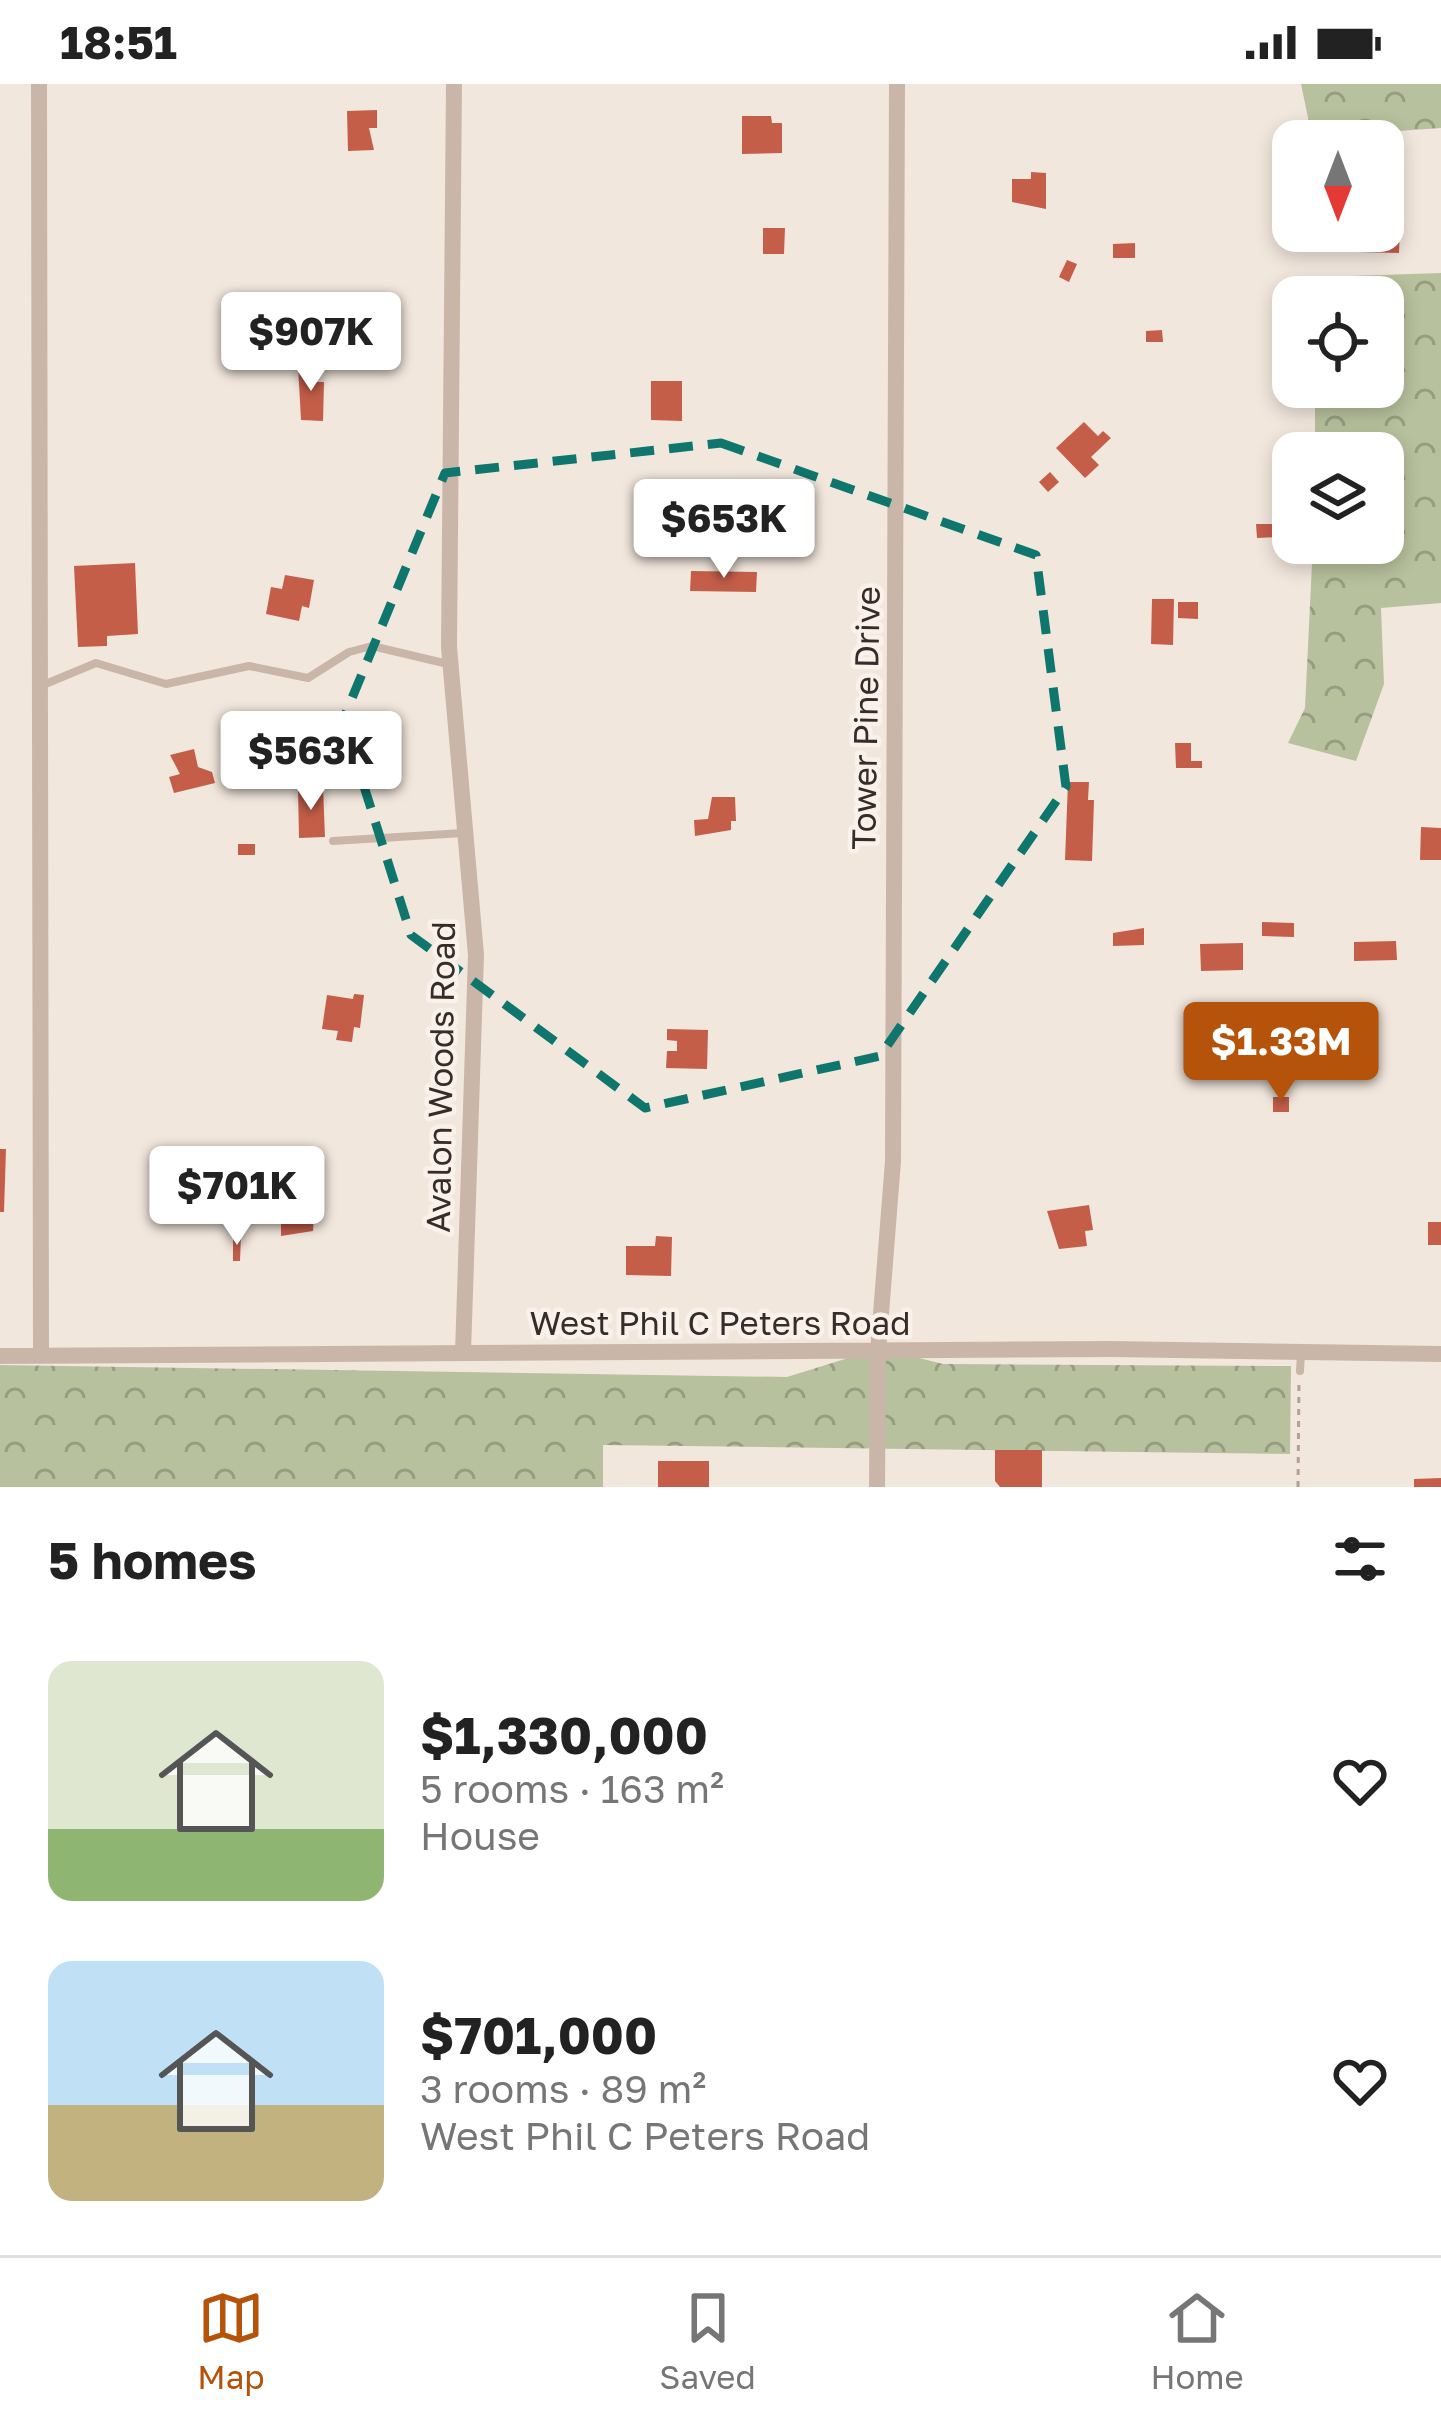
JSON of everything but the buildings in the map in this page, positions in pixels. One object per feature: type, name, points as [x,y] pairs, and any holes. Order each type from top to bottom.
[{"type":"street","points":[[39,84],[41,1355]]},
{"type":"street","name":"Avalon Woods Road","points":[[454,84],[450,664],[476,955],[463,1353]]},
{"type":"street","name":"Tower Pine Drive","points":[[877,1487],[878,1352],[893,1161],[897,84]]},
{"type":"street","name":"West Phil C Peters Road","points":[[0,1356],[1441,1354]]},
{"type":"lane","points":[[38,688],[96,663],[166,684],[249,666],[308,678],[349,652],[372,646],[450,664]]},
{"type":"lane","points":[[333,842],[464,833]]},
{"type":"lane","points":[[1300,1371],[1301,1352]]},
{"type":"path","points":[[1298,1487],[1300,1371]]},
{"type":"highlighted area","points":[[721,443],[1036,555],[1066,787],[880,1056],[645,1108],[411,935],[343,720],[445,473]]},
{"type":"green space","points":[[1301,84],[1441,84],[1441,128],[1404,131],[1404,120],[1308,120]]},
{"type":"green space","points":[[1441,273],[1441,603],[1381,608],[1384,684],[1356,761],[1288,743],[1305,708],[1312,564],[1404,564],[1404,432],[1315,432],[1315,408],[1404,408],[1404,276],[1350,276]]},
{"type":"green space","points":[[859,1343],[943,1364],[1291,1366],[1290,1454],[603,1445],[603,1487],[0,1487],[0,1365],[787,1377],[845,1359]]}]
